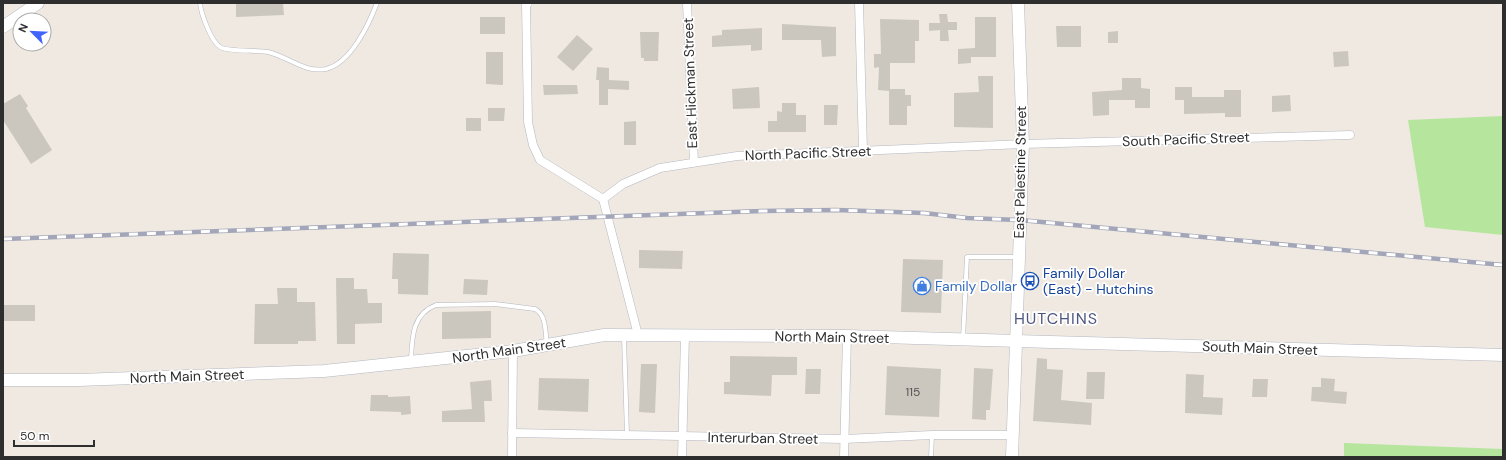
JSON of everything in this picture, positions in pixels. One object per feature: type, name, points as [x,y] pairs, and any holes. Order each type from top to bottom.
[{"type":"street","points":[[3,27],[38,3]]},
{"type":"street","points":[[527,3],[528,122],[533,145],[540,160],[604,199],[638,335]]},
{"type":"street","name":"East Hickman Street","points":[[687,3],[694,162]]},
{"type":"street","points":[[859,3],[863,150]]},
{"type":"street","name":"East Palestine Street","points":[[1012,457],[1023,144],[1018,3]]},
{"type":"street","name":"South Pacific Street","points":[[1023,144],[1350,135]]},
{"type":"street","name":"North Pacific Street","points":[[604,199],[623,184],[660,168],[737,156],[1023,144]]},
{"type":"street","name":"North Main Street","points":[[3,380],[79,380],[324,371],[513,351],[604,335],[847,336],[1016,341]]},
{"type":"street","points":[[682,457],[684,336]]},
{"type":"street","points":[[844,457],[847,336]]},
{"type":"street","name":"South Main Street","points":[[1016,341],[1503,356]]},
{"type":"street","points":[[512,457],[513,351]]},
{"type":"street","name":"Interurban Street","points":[[512,433],[844,439],[932,435],[1013,434]]},
{"type":"lane","points":[[200,3],[201,10],[214,41],[221,48],[269,52],[306,69],[327,69],[347,57],[369,24],[377,3]]},
{"type":"lane","points":[[964,339],[967,257],[1019,257]]},
{"type":"lane","points":[[411,363],[414,327],[420,317],[430,307],[436,304],[495,304],[535,309],[540,311],[543,317],[547,345]]},
{"type":"lane","points":[[624,335],[627,435]]},
{"type":"lane","points":[[931,457],[932,435]]},
{"type":"green space","points":[[1503,116],[1503,235],[1425,227],[1408,120]]},
{"type":"green space","points":[[1344,443],[1503,449],[1503,457],[1344,457]]},
{"type":"building","points":[[236,3],[283,3],[284,15],[236,17]]},
{"type":"building","points":[[939,14],[947,14],[948,22],[957,22],[957,30],[948,30],[949,41],[940,41],[940,30],[929,31],[929,23],[940,23]]},
{"type":"building","points":[[480,17],[505,17],[505,34],[480,34]]},
{"type":"building","points":[[975,17],[996,17],[996,57],[971,57],[971,63],[958,64],[958,49],[975,48]]},
{"type":"building","points":[[880,19],[919,20],[919,41],[915,41],[915,63],[890,63],[890,89],[905,89],[905,95],[911,95],[911,106],[907,106],[907,125],[889,125],[889,91],[878,90],[879,67],[874,68],[874,54],[881,54]]},
{"type":"building","points":[[782,24],[836,27],[836,56],[822,57],[821,40],[782,40]]},
{"type":"building","points":[[1056,26],[1081,26],[1081,47],[1057,47]]},
{"type":"building","points":[[762,28],[762,50],[751,51],[751,45],[712,47],[712,36],[722,35],[722,30]]},
{"type":"building","points":[[1118,31],[1118,43],[1108,43],[1108,32]]},
{"type":"building","points":[[640,32],[659,32],[658,61],[644,61],[644,58],[641,58]]},
{"type":"building","points":[[577,35],[593,49],[573,71],[557,57]]},
{"type":"building","points":[[1348,51],[1349,66],[1334,67],[1333,52]]},
{"type":"building","points":[[486,52],[503,52],[503,85],[486,84]]},
{"type":"building","points":[[597,67],[609,68],[609,80],[629,81],[629,90],[608,89],[608,105],[599,105],[599,80],[596,80]]},
{"type":"building","points":[[978,76],[993,76],[993,128],[954,127],[954,93],[979,92]]},
{"type":"building","points":[[1122,78],[1141,78],[1141,88],[1150,89],[1150,108],[1135,108],[1135,100],[1109,100],[1109,115],[1093,116],[1092,92],[1122,90]]},
{"type":"building","points":[[543,85],[577,85],[578,94],[544,95]]},
{"type":"building","points":[[759,87],[760,108],[733,109],[732,89]]},
{"type":"building","points":[[1175,87],[1192,87],[1192,97],[1224,97],[1224,90],[1241,90],[1241,117],[1225,117],[1225,113],[1184,114],[1184,100],[1175,100]]},
{"type":"building","points":[[20,94],[28,106],[26,108],[52,150],[31,164],[3,120],[3,104]]},
{"type":"building","points":[[1290,95],[1291,111],[1272,112],[1272,96]]},
{"type":"building","points":[[782,103],[796,103],[796,115],[806,115],[806,132],[768,132],[768,121],[777,121],[777,111],[782,112]]},
{"type":"building","points":[[824,105],[838,105],[837,125],[824,125]]},
{"type":"building","points":[[488,108],[505,108],[504,121],[488,121]]},
{"type":"building","points":[[466,118],[481,118],[481,131],[466,131]]},
{"type":"building","points":[[636,121],[636,145],[624,145],[624,122]]},
{"type":"building","points":[[639,250],[683,251],[682,269],[639,268]]},
{"type":"building","points":[[393,253],[429,254],[428,295],[398,294],[398,279],[392,279]]},
{"type":"building","name":"Family Dollar","points":[[903,259],[943,260],[941,313],[901,312]]},
{"type":"building","points":[[336,278],[354,278],[354,289],[367,289],[368,303],[382,303],[382,323],[355,324],[355,344],[337,344]]},
{"type":"building","points":[[464,279],[488,280],[487,295],[463,294]]},
{"type":"building","points":[[277,288],[297,288],[297,302],[315,302],[316,341],[298,341],[298,344],[254,344],[255,304],[278,304]]},
{"type":"building","points":[[3,305],[35,305],[35,321],[3,321]]},
{"type":"building","points":[[491,311],[491,338],[442,339],[442,312]]},
{"type":"building","points":[[730,356],[797,357],[797,375],[772,375],[771,396],[724,394],[724,382],[730,382]]},
{"type":"building","points":[[1037,358],[1047,359],[1047,369],[1063,370],[1061,400],[1092,403],[1091,425],[1033,421]]},
{"type":"building","points":[[641,364],[657,364],[655,413],[639,412]]},
{"type":"building","points":[[887,366],[941,369],[939,417],[885,415]]},
{"type":"building","points":[[974,368],[993,369],[990,410],[986,410],[986,420],[972,419]]},
{"type":"building","points":[[806,369],[821,369],[820,394],[805,394]]},
{"type":"building","points":[[1087,372],[1105,372],[1104,399],[1086,399]]},
{"type":"building","points":[[1186,374],[1204,375],[1203,397],[1223,398],[1222,415],[1185,413]]},
{"type":"building","points":[[539,378],[589,379],[588,412],[538,410]]},
{"type":"building","points":[[1321,378],[1335,379],[1334,391],[1347,392],[1346,404],[1311,401],[1312,387],[1321,387]]},
{"type":"building","points":[[1253,379],[1268,379],[1267,397],[1252,397]]},
{"type":"building","points":[[491,380],[492,401],[484,401],[485,422],[442,422],[442,411],[472,409],[470,382]]},
{"type":"building","points":[[371,395],[388,395],[388,397],[410,396],[411,414],[401,415],[401,412],[370,411]]},
{"type":"railway","points":[[3,239],[762,211],[836,210],[924,213],[967,218],[1020,220],[1503,265]]},
{"type":"place","name":"Family Dollar (East) - Hutchins","points":[[1030,281]]},
{"type":"place","name":"Family Dollar","points":[[922,286]]},
{"type":"district","name":"HUTCHINS","points":[[1056,318]]}]
